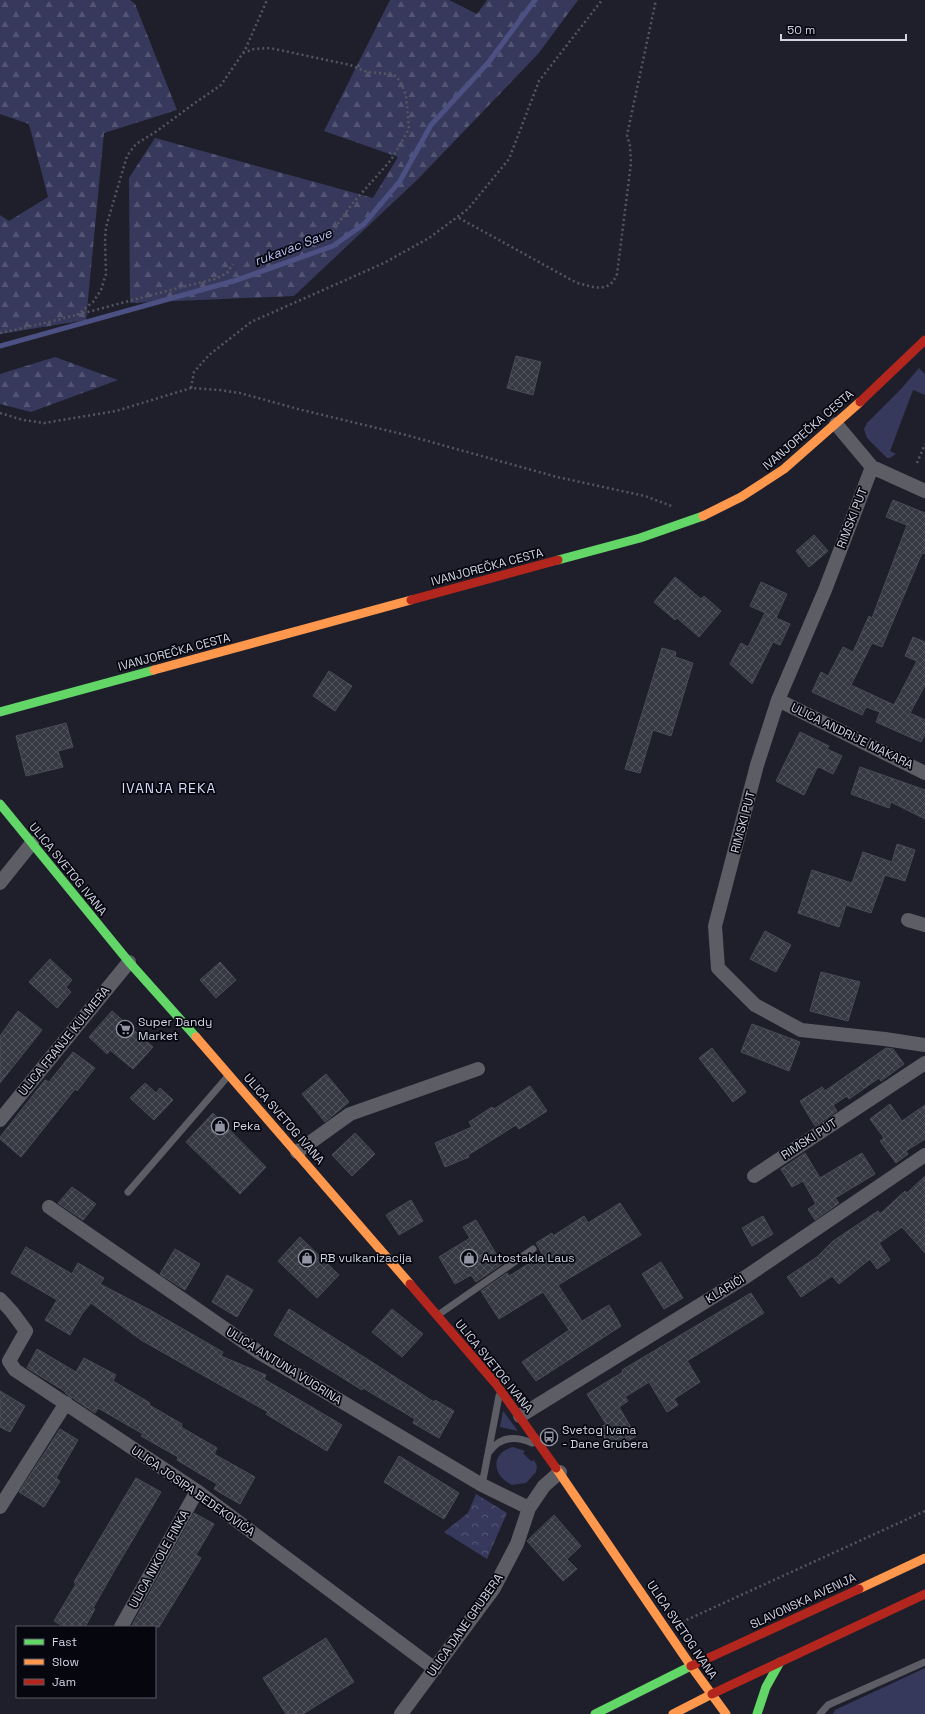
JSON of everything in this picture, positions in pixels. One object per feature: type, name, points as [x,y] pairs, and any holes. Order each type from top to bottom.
[{"type":"main road","name":"IVANJOREČKA CESTA","points":[[0,712],[640,538],[698,518],[741,497],[784,469],[836,424],[925,340]]},
{"type":"main road","name":"ULICA SVETOG IVANA","points":[[0,804],[129,962],[230,1074],[499,1387],[542,1446],[691,1666],[726,1714]]},
{"type":"main road","name":"SLAVONSKA AVENIJA","points":[[595,1714],[691,1666],[925,1558]]},
{"type":"main road","points":[[672,1714],[925,1594]]},
{"type":"main road","points":[[757,1714],[760,1697],[766,1684],[780,1662]]},
{"type":"street","points":[[836,424],[872,466],[925,491]]},
{"type":"street","name":"RIMSKI PUT","points":[[872,466],[825,590],[778,700],[757,765],[715,926],[718,968],[755,1005],[801,1030],[925,1045]]},
{"type":"street","name":"ULICA ANDRIJE MAKARA","points":[[778,700],[925,773]]},
{"type":"street","points":[[0,883],[32,843]]},
{"type":"street","points":[[908,920],[925,925]]},
{"type":"street","name":"ULICA FRANJE KULMERA","points":[[0,1120],[129,962]]},
{"type":"street","name":"RIMSKI PUT","points":[[754,1176],[925,1063]]},
{"type":"street","points":[[297,1152],[350,1114],[478,1069]]},
{"type":"street","name":"KLARIĆI","points":[[520,1416],[746,1276],[925,1155]]},
{"type":"street","name":"ULICA ANTUNA VUGRINA","points":[[49,1207],[260,1353],[482,1485],[529,1508]]},
{"type":"street","name":"ULICA JOSIPA BEDEKOVIĆA","points":[[0,1300],[12,1312],[26,1331],[9,1360],[15,1370],[196,1491],[435,1669]]},
{"type":"street","points":[[0,1507],[66,1403]]},
{"type":"street","name":"ULICA DANE GRUBERA","points":[[401,1714],[494,1588],[517,1544],[529,1508],[544,1486],[560,1472]]},
{"type":"street","name":"ULICA NIKOLE FINKA","points":[[122,1626],[196,1491]]},
{"type":"lane","name":"ULICA SVETOG IVANA","points":[[128,1192],[230,1074]]},
{"type":"lane","points":[[438,1315],[533,1249]]},
{"type":"lane","points":[[482,1485],[498,1403],[499,1387]]},
{"type":"lane","points":[[488,1454],[500,1441],[508,1438],[516,1438],[542,1446]]},
{"type":"lane","points":[[820,1714],[828,1705],[925,1662]]},
{"type":"path","points":[[77,315],[93,302],[101,290],[106,274],[106,227],[127,156],[136,144],[157,131],[221,85],[242,54],[267,0]]},
{"type":"path","points":[[191,388],[194,372],[209,355],[251,322],[384,263],[429,238],[458,218],[494,179],[510,159],[539,81],[602,0]]},
{"type":"path","points":[[458,218],[577,283],[598,288],[605,287],[614,282],[617,274],[631,163],[630,146],[627,135],[656,0]]},
{"type":"path","points":[[242,54],[254,49],[270,48],[350,65],[367,72],[390,74],[395,76],[400,81],[406,95],[410,129],[391,160],[352,204],[330,235]]},
{"type":"path","points":[[0,333],[77,315],[126,300],[215,279],[227,273],[233,264]]},
{"type":"path","points":[[0,413],[23,420],[44,423],[116,410],[191,388],[240,393],[298,409],[406,434],[557,477],[645,496],[698,518]]},
{"type":"path","points":[[917,463],[925,444]]},
{"type":"path","points":[[680,1623],[925,1511]]},
{"type":"green space","points":[[0,0],[130,0],[135,4],[177,110],[104,133],[86,320],[0,334],[0,215],[9,221],[48,197],[29,124],[0,114]]},
{"type":"green space","points":[[390,0],[449,0],[477,14],[487,0],[578,0],[538,54],[418,179],[294,296],[130,303],[129,178],[155,138],[373,198],[398,157],[324,131]]},
{"type":"green space","points":[[55,357],[118,380],[31,412],[0,404],[0,374]]},
{"type":"green space","points":[[919,368],[925,374],[925,395],[913,390],[890,451],[896,454],[890,458],[887,458],[867,438],[864,429],[867,423],[901,389]]},
{"type":"green space","points":[[503,1411],[518,1431],[500,1427]]},
{"type":"green space","points":[[513,1447],[525,1451],[523,1453],[531,1461],[534,1460],[537,1466],[536,1472],[526,1483],[512,1485],[505,1481],[497,1471],[497,1459],[500,1454]]},
{"type":"green space","points":[[476,1494],[507,1513],[487,1559],[444,1532],[468,1513]]},
{"type":"green space","points":[[925,1668],[925,1714],[833,1714],[835,1710]]},
{"type":"building","points":[[516,356],[541,362],[533,395],[507,388]]},
{"type":"building","points":[[893,500],[925,513],[925,554],[922,553],[882,647],[872,643],[851,685],[894,705],[917,661],[905,656],[913,637],[925,642],[925,685],[910,713],[925,720],[925,734],[921,742],[876,722],[880,712],[866,707],[862,715],[812,692],[821,672],[828,676],[843,647],[853,652],[869,616],[872,618],[907,525],[886,517]]},
{"type":"building","points":[[814,535],[828,551],[809,567],[796,551]]},
{"type":"building","points":[[675,577],[701,599],[704,596],[721,611],[699,637],[677,618],[675,620],[654,602]]},
{"type":"building","points":[[761,582],[787,594],[776,618],[790,624],[780,645],[773,642],[752,684],[730,664],[741,643],[748,647],[765,613],[772,616],[750,606]]},
{"type":"building","points":[[662,648],[676,652],[675,657],[693,663],[671,736],[653,730],[640,773],[625,769]]},
{"type":"building","points":[[329,671],[352,686],[335,711],[313,696]]},
{"type":"building","points":[[66,723],[73,747],[58,751],[63,767],[26,776],[16,736]]},
{"type":"building","points":[[800,732],[829,746],[827,749],[842,756],[833,774],[819,767],[817,768],[804,795],[776,781]]},
{"type":"building","points":[[860,767],[925,790],[925,819],[891,802],[889,808],[851,794]]},
{"type":"building","points":[[897,844],[915,850],[905,881],[885,875],[871,913],[846,905],[839,927],[798,913],[812,870],[852,883],[863,852],[892,862]]},
{"type":"building","points":[[765,931],[791,945],[776,972],[750,959]]},
{"type":"building","points":[[50,959],[72,980],[66,987],[71,992],[57,1008],[29,982]]},
{"type":"building","points":[[220,962],[236,980],[216,998],[200,980]]},
{"type":"building","points":[[821,972],[860,982],[848,1021],[810,1011]]},
{"type":"building","points":[[18,1011],[42,1030],[0,1083],[0,1036]]},
{"type":"building","points":[[112,1011],[153,1047],[133,1069],[110,1050],[107,1054],[89,1037]]},
{"type":"building","points":[[752,1024],[800,1042],[789,1071],[741,1052]]},
{"type":"building","points":[[712,1048],[746,1092],[733,1102],[699,1058]]},
{"type":"building","points":[[886,1048],[893,1049],[904,1064],[881,1081],[879,1078],[849,1099],[847,1096],[833,1105],[837,1111],[815,1126],[800,1101],[822,1087],[825,1091]]},
{"type":"building","points":[[73,1052],[95,1068],[77,1091],[75,1089],[21,1157],[0,1139],[0,1137],[45,1080],[49,1082]]},
{"type":"building","points":[[326,1074],[349,1102],[325,1122],[302,1094]]},
{"type":"building","points":[[145,1083],[156,1093],[160,1088],[173,1100],[154,1120],[130,1098]]},
{"type":"building","points":[[530,1086],[547,1111],[519,1129],[516,1125],[468,1155],[469,1157],[445,1167],[435,1143],[472,1127],[469,1122],[492,1107],[494,1109]]},
{"type":"building","points":[[890,1104],[902,1121],[925,1105],[925,1139],[906,1151],[908,1154],[896,1163],[880,1141],[884,1138],[870,1119]]},
{"type":"building","points":[[213,1113],[266,1167],[240,1194],[186,1142]]},
{"type":"building","points":[[355,1133],[375,1154],[352,1176],[332,1155]]},
{"type":"building","points":[[805,1153],[820,1178],[862,1153],[875,1174],[835,1198],[839,1203],[815,1220],[808,1209],[816,1204],[803,1181],[792,1187],[781,1169]]},
{"type":"building","points":[[925,1176],[925,1253],[902,1227],[879,1243],[890,1260],[877,1269],[870,1259],[839,1284],[832,1276],[801,1297],[787,1277],[817,1257],[833,1241],[878,1211],[880,1214],[905,1191],[907,1193]]},
{"type":"building","points":[[72,1187],[96,1204],[83,1220],[58,1203]]},
{"type":"building","points":[[411,1200],[423,1221],[399,1235],[386,1215]]},
{"type":"building","points":[[620,1203],[641,1235],[558,1285],[582,1321],[609,1305],[621,1326],[536,1381],[522,1362],[569,1330],[543,1292],[499,1319],[481,1291],[507,1273],[509,1276],[543,1255],[536,1243],[552,1233],[553,1236],[584,1216],[588,1223]]},
{"type":"building","points":[[763,1216],[773,1234],[752,1246],[742,1228]]},
{"type":"building","points":[[476,1220],[502,1264],[476,1282],[471,1275],[455,1284],[439,1257],[470,1238],[463,1227]]},
{"type":"building","points":[[300,1237],[339,1275],[317,1298],[278,1261]]},
{"type":"building","points":[[26,1247],[72,1274],[78,1263],[104,1278],[100,1284],[150,1310],[223,1352],[221,1356],[266,1375],[264,1379],[342,1425],[327,1451],[266,1414],[268,1412],[141,1340],[91,1303],[82,1314],[70,1335],[45,1320],[57,1300],[11,1273]]},
{"type":"building","points":[[175,1249],[200,1264],[185,1290],[160,1274]]},
{"type":"building","points":[[661,1262],[683,1298],[664,1309],[642,1274]]},
{"type":"building","points":[[227,1275],[253,1290],[237,1317],[212,1302]]},
{"type":"building","points":[[751,1293],[764,1313],[687,1361],[700,1382],[674,1399],[678,1405],[667,1412],[649,1382],[625,1397],[628,1401],[619,1407],[636,1436],[612,1450],[599,1428],[606,1424],[587,1394],[623,1372],[622,1370]]},
{"type":"building","points":[[289,1309],[434,1402],[435,1400],[454,1411],[439,1438],[413,1423],[415,1419],[363,1388],[362,1390],[274,1335]]},
{"type":"building","points":[[392,1309],[423,1334],[402,1357],[372,1332]]},
{"type":"building","points":[[37,1349],[76,1372],[84,1358],[116,1375],[113,1381],[150,1403],[149,1405],[182,1424],[181,1427],[217,1448],[214,1454],[255,1477],[240,1504],[214,1489],[217,1484],[177,1460],[178,1457],[141,1436],[143,1434],[98,1408],[95,1413],[65,1393],[66,1392],[27,1368]]},
{"type":"building","points":[[0,1391],[25,1406],[10,1432],[0,1427]]},
{"type":"building","points":[[60,1429],[78,1440],[56,1478],[60,1481],[44,1507],[19,1492]]},
{"type":"building","points":[[399,1456],[459,1493],[444,1519],[384,1482]]},
{"type":"building","points":[[136,1478],[161,1492],[93,1608],[95,1609],[86,1626],[63,1626],[54,1621],[76,1584],[74,1582]]},
{"type":"building","points":[[194,1513],[214,1524],[196,1555],[201,1558],[159,1627],[132,1626]]},
{"type":"building","points":[[554,1515],[581,1546],[567,1559],[577,1569],[563,1581],[527,1541]]},
{"type":"building","points":[[326,1638],[354,1682],[303,1714],[286,1714],[263,1678]]},
{"type":"waterway","name":"rukavac Save","points":[[0,346],[237,280],[333,246],[364,224],[400,181],[431,125],[488,63],[535,0]]},
{"type":"traffic: fast","points":[[558,560],[640,538],[703,516]]},
{"type":"traffic: fast","points":[[0,712],[154,670]]},
{"type":"traffic: fast","points":[[0,804],[129,962],[196,1037]]},
{"type":"traffic: fast","points":[[757,1714],[766,1687],[780,1662]]},
{"type":"traffic: fast","points":[[595,1714],[691,1666]]},
{"type":"traffic: slow","points":[[703,516],[741,497],[784,469],[860,402]]},
{"type":"traffic: slow","points":[[154,670],[411,600]]},
{"type":"traffic: slow","points":[[196,1037],[410,1284]]},
{"type":"traffic: slow","points":[[556,1468],[691,1666],[726,1714]]},
{"type":"traffic: slow","points":[[859,1589],[925,1558]]},
{"type":"traffic: slow","points":[[673,1714],[712,1694]]},
{"type":"traffic: jam","points":[[860,402],[925,340]]},
{"type":"traffic: jam","points":[[411,600],[558,560]]},
{"type":"traffic: jam","points":[[410,1284],[496,1384],[556,1468]]},
{"type":"traffic: jam","points":[[691,1666],[859,1589]]},
{"type":"traffic: jam","points":[[712,1694],[925,1594]]},
{"type":"place","name":"Super Dandy Market","points":[[125,1029]]},
{"type":"place","name":"Peka","points":[[220,1126]]},
{"type":"place","name":"RB vulkanizacija","points":[[307,1258]]},
{"type":"place","name":"Autostakla Laus","points":[[469,1258]]},
{"type":"place","name":"Svetog Ivana - Dane Grubera","points":[[549,1437]]},
{"type":"district","name":"IVANJA REKA","points":[[169,788]]}]
